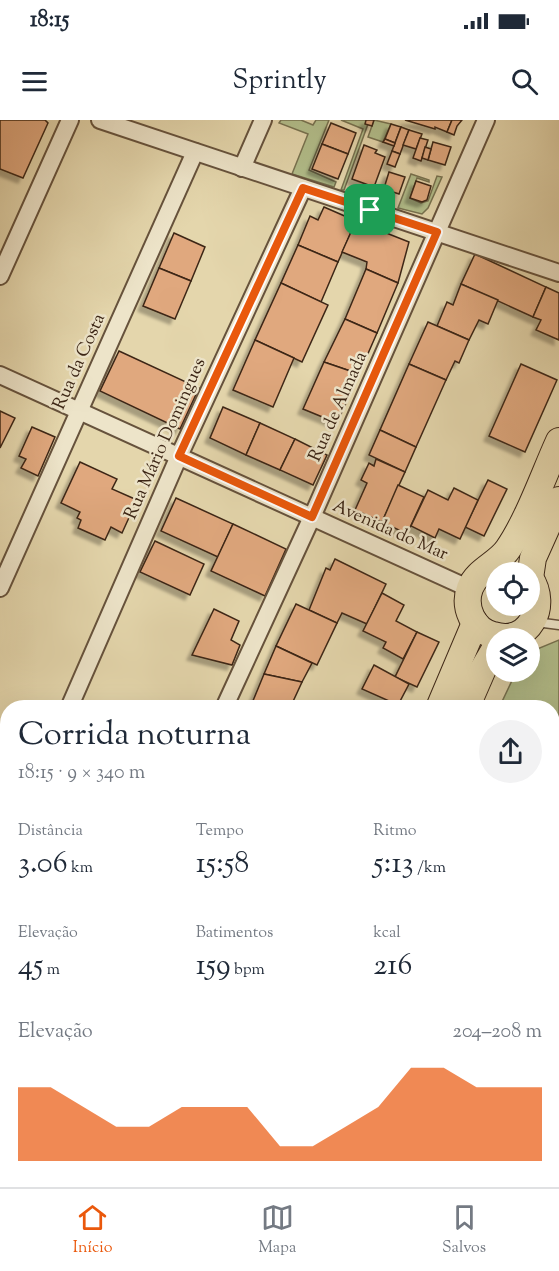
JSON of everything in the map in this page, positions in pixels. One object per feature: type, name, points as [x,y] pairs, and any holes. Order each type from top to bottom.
[{"type":"main road","points":[[486,631],[475,623],[469,613],[468,600],[477,580],[503,556],[514,540],[559,441]]},
{"type":"main road","points":[[532,562],[559,500]]},
{"type":"main road","points":[[477,580],[486,573]]},
{"type":"main road","points":[[527,628],[535,616]]},
{"type":"main road","points":[[442,700],[475,623]]},
{"type":"main road","points":[[469,700],[486,664]]},
{"type":"street","points":[[0,276],[70,120]]},
{"type":"street","points":[[100,120],[559,273]]},
{"type":"street","points":[[242,168],[263,120]]},
{"type":"street","name":"Rua de Almada","points":[[228,700],[312,517],[486,120]]},
{"type":"street","name":"Rua da Costa","points":[[0,588],[195,152]]},
{"type":"street","name":"Rua Mário Domingues","points":[[72,700],[179,456],[303,188]]},
{"type":"street","name":"Avenida do Mar","points":[[0,375],[312,517],[477,580]]},
{"type":"lane","points":[[532,622],[559,625]]},
{"type":"green space","points":[[281,120],[301,120],[313,125],[316,120],[329,120],[309,170],[336,182],[334,187],[292,174],[308,134],[279,123]]},
{"type":"green space","points":[[341,120],[366,120],[368,124],[344,190],[341,190],[363,129]]},
{"type":"green space","points":[[374,120],[391,124],[383,142],[368,137]]},
{"type":"green space","points":[[411,174],[429,180],[429,182],[417,178],[410,198],[421,203],[428,201],[437,176],[442,177],[428,208],[422,214],[398,208]]},
{"type":"green space","points":[[559,640],[559,700],[503,700],[511,682],[540,682],[540,648]]},
{"type":"building","points":[[0,120],[45,120],[48,123],[23,178],[0,169]]},
{"type":"building","points":[[366,120],[374,120],[372,126],[365,124]]},
{"type":"building","points":[[405,120],[452,120],[447,132]]},
{"type":"building","points":[[452,120],[462,120],[454,135],[447,132]]},
{"type":"building","points":[[331,123],[356,133],[348,154],[322,144]]},
{"type":"building","points":[[391,124],[401,127],[395,143],[385,139]]},
{"type":"building","points":[[401,127],[409,130],[400,154],[392,151]]},
{"type":"building","points":[[409,130],[422,134],[416,149],[403,145]]},
{"type":"building","points":[[420,138],[428,140],[421,161],[413,158]]},
{"type":"building","points":[[385,139],[395,143],[394,146],[383,142]]},
{"type":"building","points":[[433,142],[451,147],[445,165],[428,160]]},
{"type":"building","points":[[322,144],[348,154],[338,179],[312,169]]},
{"type":"building","points":[[364,145],[377,150],[375,153],[385,157],[374,187],[352,179]]},
{"type":"building","points":[[425,147],[431,149],[428,160],[422,158]]},
{"type":"building","points":[[392,151],[400,154],[395,167],[387,164]]},
{"type":"building","points":[[389,172],[405,177],[399,194],[387,190],[385,185]]},
{"type":"building","points":[[416,181],[431,186],[427,200],[422,202],[410,198]]},
{"type":"building","points":[[324,207],[356,221],[338,262],[298,245],[310,216],[318,220]]},
{"type":"building","points":[[356,221],[409,242],[398,283],[366,269],[367,262],[342,252]]},
{"type":"building","points":[[174,233],[205,247],[191,281],[159,268]]},
{"type":"building","points":[[298,245],[338,262],[321,302],[281,283]]},
{"type":"building","points":[[475,254],[546,287],[533,317],[461,284]]},
{"type":"building","points":[[159,268],[191,281],[175,319],[143,306]]},
{"type":"building","points":[[366,269],[398,283],[377,333],[345,319]]},
{"type":"building","points":[[281,283],[328,305],[302,362],[255,340]]},
{"type":"building","points":[[461,284],[498,300],[488,324],[479,320],[469,340],[437,326],[447,302],[453,305]]},
{"type":"building","points":[[546,287],[559,293],[559,340],[536,330],[541,320],[533,317]]},
{"type":"building","points":[[345,319],[377,333],[359,374],[324,362]]},
{"type":"building","points":[[428,322],[469,340],[459,363],[455,361],[446,380],[409,364]]},
{"type":"building","points":[[255,340],[294,358],[273,407],[233,390]]},
{"type":"building","points":[[119,351],[199,388],[180,429],[100,391]]},
{"type":"building","points":[[324,362],[359,374],[337,423],[303,409]]},
{"type":"building","points":[[409,364],[446,380],[416,447],[380,430]]},
{"type":"building","points":[[521,364],[557,380],[525,452],[489,436]]},
{"type":"building","points":[[223,407],[260,423],[246,455],[210,438]]},
{"type":"building","points":[[0,411],[15,418],[0,448]]},
{"type":"building","points":[[260,423],[295,439],[280,470],[246,455]]},
{"type":"building","points":[[32,427],[55,437],[38,476],[21,468],[26,459],[19,456]]},
{"type":"building","points":[[380,430],[416,447],[405,472],[369,455]]},
{"type":"building","points":[[295,439],[327,455],[313,485],[280,470]]},
{"type":"building","points":[[376,459],[405,472],[382,522],[355,510],[367,483],[361,480],[369,463],[374,466]]},
{"type":"building","points":[[80,462],[117,479],[112,489],[137,500],[122,533],[111,527],[105,540],[78,528],[81,520],[77,518],[80,512],[61,503]]},
{"type":"building","points":[[488,480],[507,489],[484,536],[465,527]]},
{"type":"building","points":[[398,485],[424,497],[407,534],[382,522]]},
{"type":"building","points":[[454,488],[478,500],[460,539],[439,529],[435,538],[411,526],[428,490],[448,500]]},
{"type":"building","points":[[176,498],[233,524],[218,557],[161,531]]},
{"type":"building","points":[[233,524],[286,549],[265,596],[211,571]]},
{"type":"building","points":[[155,541],[204,564],[190,595],[140,572]]},
{"type":"building","points":[[335,559],[386,584],[367,624],[342,613],[337,623],[309,610],[326,568],[330,570]]},
{"type":"building","points":[[382,593],[404,605],[396,621],[417,632],[403,659],[383,648],[386,642],[363,631]]},
{"type":"building","points":[[296,604],[337,623],[317,665],[276,646]]},
{"type":"building","points":[[214,609],[239,621],[231,640],[240,645],[232,665],[192,655]]},
{"type":"building","points":[[417,632],[439,642],[417,687],[395,677]]},
{"type":"building","points":[[276,646],[312,663],[302,682],[264,674]]},
{"type":"building","points":[[374,665],[409,684],[401,700],[387,700],[362,689]]},
{"type":"building","points":[[264,674],[302,682],[294,700],[253,700]]},
{"type":"route","points":[[303,188],[370,210],[437,232],[312,517],[179,456],[303,188]]}]
